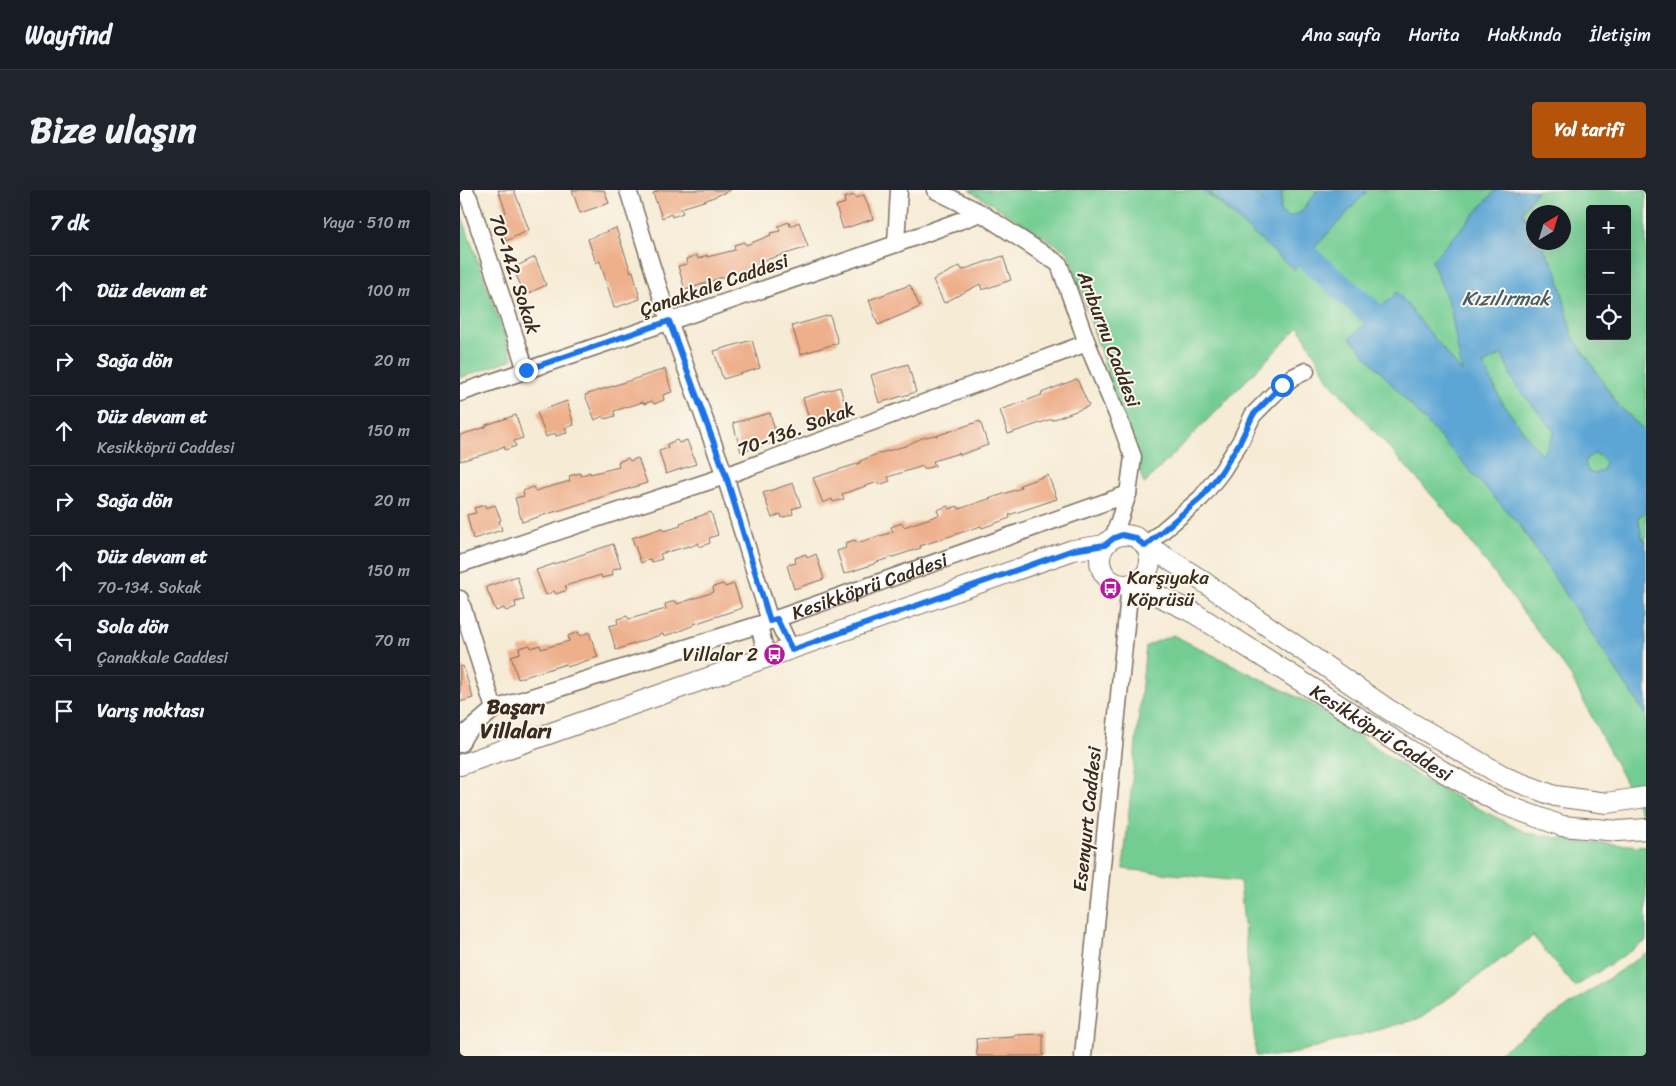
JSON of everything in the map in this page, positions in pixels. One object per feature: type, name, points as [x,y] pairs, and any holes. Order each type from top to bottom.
[{"type":"street","name":"70-142. Sokak","points":[[464,190],[469,198],[526,370]]},
{"type":"street","points":[[628,190],[669,321],[726,476],[769,622],[768,658]]},
{"type":"street","points":[[896,244],[899,190]]},
{"type":"street","name":"Arıburnu Caddesi","points":[[935,190],[981,213],[1058,264],[1133,457],[1128,494],[1109,541]]},
{"type":"street","name":"Çanakkale Caddesi","points":[[460,393],[896,244],[981,213]]},
{"type":"street","name":"70-136. Sokak","points":[[460,564],[726,476],[1087,342]]},
{"type":"street","points":[[1146,547],[1201,498],[1222,471],[1240,442],[1253,415],[1282,385],[1306,371]]},
{"type":"street","name":"Kesikköprü Caddesi","points":[[494,709],[769,622],[1128,494]]},
{"type":"street","points":[[1122,535],[1131,536],[1139,540],[1146,547],[1150,558],[1149,567],[1143,578],[1132,585],[1119,585],[1105,576],[1100,563],[1100,554],[1109,541],[1122,535]]},
{"type":"street","name":"Kesikköprü Caddesi","points":[[460,765],[1073,550],[1109,541]]},
{"type":"street","name":"Kesikköprü Caddesi","points":[[1146,547],[1159,553],[1198,578],[1390,710],[1507,778],[1555,796],[1607,803],[1646,796]]},
{"type":"street","name":"Kesikköprü Caddesi","points":[[1132,585],[1194,613],[1442,771],[1502,804],[1562,826],[1619,831],[1646,829]]},
{"type":"street","name":"Esenyurt Caddesi","points":[[1083,1056],[1132,585]]},
{"type":"street","points":[[460,599],[494,709],[466,733],[460,744]]},
{"type":"street","points":[[769,622],[792,650]]},
{"type":"green space","points":[[969,190],[1202,190],[1294,270],[1368,190],[1496,190],[1432,261],[1450,306],[1463,373],[1521,527],[1646,715],[1646,822],[1569,673],[1454,520],[1330,382],[1299,327],[1144,484],[1068,252]]},
{"type":"green space","points":[[1216,190],[1248,190],[1262,200],[1276,223],[1262,235],[1210,194]]},
{"type":"green space","points":[[1284,190],[1317,191],[1301,212],[1288,218],[1280,211],[1282,192]]},
{"type":"green space","points":[[1537,190],[1646,190],[1646,432],[1618,405],[1572,335],[1557,271],[1544,250],[1571,250],[1571,205],[1527,205]]},
{"type":"green space","points":[[1526,206],[1526,219],[1522,212]]},
{"type":"green space","points":[[460,211],[513,359],[460,378]]},
{"type":"green space","points":[[1502,354],[1515,384],[1555,432],[1542,456],[1503,404],[1483,364]]},
{"type":"green space","points":[[1595,454],[1602,457],[1605,464],[1602,471],[1595,474],[1588,471],[1585,464],[1588,457]]},
{"type":"green space","points":[[1646,512],[1646,542],[1642,537],[1638,517]]},
{"type":"green space","points":[[1173,635],[1315,706],[1425,781],[1527,833],[1591,843],[1646,846],[1646,941],[1575,987],[1533,936],[1421,1018],[1283,1056],[1256,1056],[1240,881],[1123,869],[1146,646]]},
{"type":"green space","points":[[1646,953],[1646,1056],[1494,1056]]},
{"type":"water","points":[[1202,190],[1216,190],[1210,194],[1262,235],[1276,223],[1262,200],[1248,190],[1284,190],[1282,192],[1280,211],[1288,218],[1301,212],[1316,190],[1368,190],[1294,270]]},
{"type":"water","name":"Kızılırmak","points":[[1496,190],[1537,190],[1522,212],[1526,219],[1526,250],[1544,250],[1557,271],[1572,335],[1618,405],[1646,432],[1646,512],[1638,517],[1642,537],[1646,542],[1646,715],[1521,527],[1350,338],[1397,292],[1462,372],[1450,306],[1432,261]],"holes":[[[1502,354],[1515,384],[1555,432],[1542,456],[1503,404],[1483,364]],[[1594,454],[1599,455],[1605,461],[1603,470],[1595,474],[1588,471],[1585,463],[1587,458]]]},
{"type":"building","points":[[498,190],[514,190],[529,230],[506,241],[497,216],[506,212]]},
{"type":"building","points":[[572,190],[604,190],[609,203],[580,213]]},
{"type":"building","points":[[661,190],[731,190],[681,208],[683,213],[672,217],[671,214],[662,218],[653,193]]},
{"type":"building","points":[[854,195],[856,198],[864,195],[873,219],[843,229],[836,206],[845,203],[844,198]]},
{"type":"building","points":[[789,222],[790,226],[799,222],[808,247],[762,261],[763,266],[746,272],[733,276],[732,274],[685,290],[678,266],[687,264],[686,259],[697,255],[698,259],[707,255],[707,257],[735,250],[734,245],[744,242],[746,245],[771,235],[770,233],[780,231],[778,226]]},
{"type":"building","points":[[616,228],[631,272],[633,271],[640,299],[614,308],[600,261],[596,263],[588,239]]},
{"type":"building","points":[[1003,256],[1011,280],[982,290],[980,284],[944,303],[933,280],[960,266],[962,270]]},
{"type":"building","points":[[535,257],[546,285],[525,295],[513,268]]},
{"type":"building","points":[[910,285],[920,307],[878,325],[869,300]]},
{"type":"building","points":[[830,315],[838,343],[801,354],[792,326]]},
{"type":"building","points":[[752,340],[760,368],[723,379],[714,351]]},
{"type":"building","points":[[908,364],[916,392],[879,403],[871,375]]},
{"type":"building","points":[[665,369],[672,392],[663,395],[664,400],[654,404],[652,401],[644,404],[643,402],[614,411],[615,416],[605,419],[603,416],[595,420],[585,395]]},
{"type":"building","points":[[1077,379],[1089,406],[1008,434],[1000,410],[1042,395],[1041,393]]},
{"type":"building","points":[[840,387],[848,415],[811,426],[803,398]]},
{"type":"building","points":[[567,401],[574,425],[565,428],[567,433],[556,436],[555,433],[546,437],[537,412]]},
{"type":"building","points":[[770,413],[778,441],[741,452],[733,423]]},
{"type":"building","points":[[516,415],[523,438],[514,441],[516,446],[505,450],[504,446],[489,453],[460,461],[460,435]]},
{"type":"building","points":[[980,421],[988,445],[960,455],[959,453],[933,461],[935,466],[924,469],[923,466],[888,477],[890,481],[879,485],[878,482],[842,494],[844,499],[833,502],[832,499],[823,503],[813,478],[860,463],[860,461],[877,454],[905,446],[922,438],[936,436]]},
{"type":"building","points":[[677,440],[679,443],[687,440],[696,464],[666,474],[659,451],[668,448],[667,444]]},
{"type":"building","points":[[628,458],[630,461],[638,458],[647,483],[522,522],[515,498],[524,496],[523,491],[533,487],[535,491],[570,481],[569,476],[580,473],[581,476],[590,472],[590,474],[619,467],[618,462]]},
{"type":"building","points":[[1048,475],[1057,499],[1009,515],[1010,518],[982,528],[981,526],[920,546],[921,548],[844,574],[837,551],[846,548],[845,543],[855,540],[857,543],[893,532],[891,527],[902,523],[904,527],[939,515],[937,510],[948,506],[949,509],[958,506],[959,509],[1021,488],[1020,485]]},
{"type":"building","points":[[793,483],[801,506],[792,509],[793,514],[782,518],[781,514],[772,518],[763,493]]},
{"type":"building","points":[[485,505],[486,508],[495,505],[501,520],[499,521],[502,530],[473,539],[467,515],[476,513],[474,508]]},
{"type":"building","points":[[711,512],[718,535],[709,538],[710,543],[700,547],[698,543],[690,547],[660,554],[662,559],[652,562],[650,559],[641,563],[632,538],[662,528],[664,531],[681,526],[680,523]]},
{"type":"building","points":[[613,544],[621,567],[612,570],[613,575],[602,578],[601,575],[565,586],[567,590],[556,594],[554,591],[546,595],[536,570]]},
{"type":"building","points":[[806,554],[807,558],[816,554],[824,579],[794,589],[787,565],[796,563],[795,558]]},
{"type":"building","points":[[517,576],[524,600],[515,602],[516,607],[506,611],[504,608],[496,611],[486,587]]},
{"type":"building","points":[[723,584],[725,587],[734,584],[742,608],[694,624],[677,632],[664,636],[663,634],[616,650],[609,626],[618,624],[617,619],[627,616],[629,619],[666,609],[665,604],[675,601],[677,604],[714,592],[713,587]]},
{"type":"building","points":[[578,632],[580,636],[589,632],[598,657],[567,667],[566,664],[518,679],[511,656],[520,653],[519,648],[530,645],[531,648],[540,645],[541,649],[569,641],[568,636]]},
{"type":"building","points":[[463,666],[473,698],[460,702],[460,667]]},
{"type":"building","points":[[1043,1034],[1043,1056],[977,1056],[976,1039]]},
{"type":"waterway","name":"Kızılırmak","points":[[1228,190],[1401,338]]},
{"type":"place","name":"Karşıyaka Köprüsü","points":[[1111,588]]},
{"type":"place","name":"Villalar 2","points":[[774,654]]},
{"type":"district","name":"Başarı Villaları","points":[[516,719]]},
{"type":"route","points":[[526,370],[669,321],[726,476],[770,621],[777,619],[792,650],[1073,550],[1105,545],[1120,536],[1127,535],[1133,537],[1145,546],[1201,498],[1222,471],[1240,442],[1253,415],[1282,385]]}]
